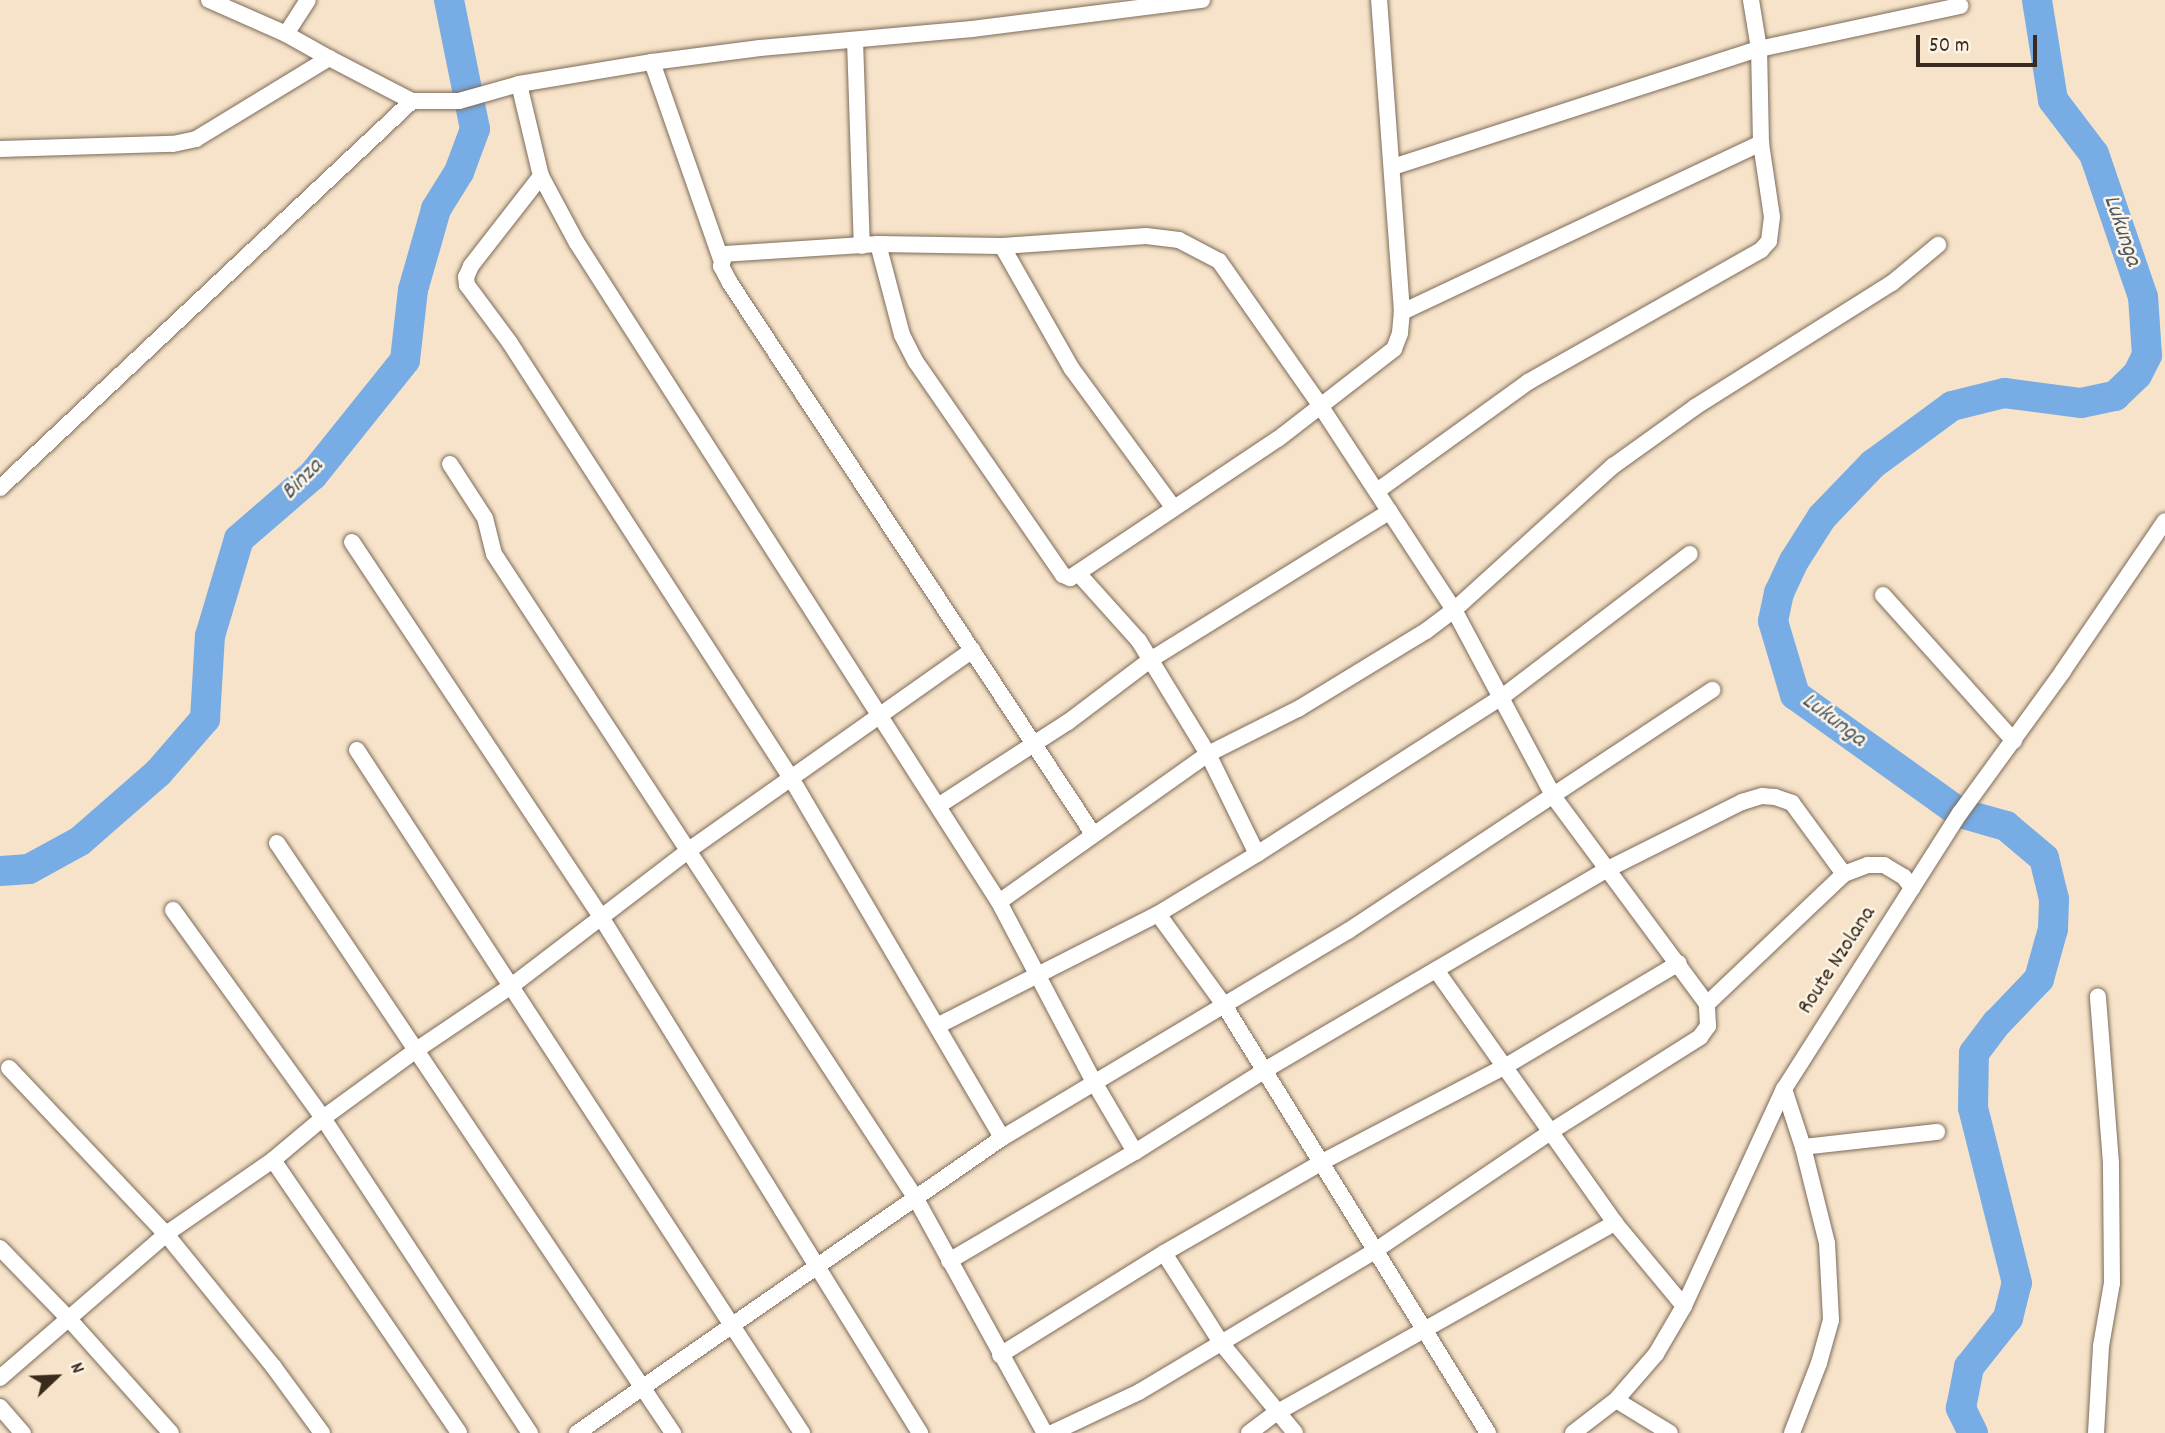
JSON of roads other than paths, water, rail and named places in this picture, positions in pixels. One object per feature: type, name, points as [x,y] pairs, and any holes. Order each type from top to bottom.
[{"type":"street","points":[[209,0],[286,34],[412,101],[459,101],[519,84],[652,62],[1202,0]]},
{"type":"street","points":[[286,34],[308,0]]},
{"type":"street","points":[[855,40],[870,245],[902,335],[916,362],[1063,575],[1070,578],[1278,439],[1381,361],[1394,348],[1400,333],[1402,312],[1380,0]]},
{"type":"street","points":[[1377,491],[1528,382],[1761,250],[1769,241],[1773,229],[1762,144],[1759,49],[1751,0]]},
{"type":"street","points":[[1393,167],[1759,49],[1960,6]]},
{"type":"street","points":[[0,149],[173,144],[196,139],[329,58]]},
{"type":"street","points":[[652,62],[722,259]]},
{"type":"street","points":[[519,84],[541,176],[578,243],[999,902],[1094,1082],[1135,1152]]},
{"type":"street","points":[[2,483],[412,101]]},
{"type":"street","points":[[1402,312],[1762,144]]},
{"type":"street","points":[[541,176],[471,266],[466,277],[467,285],[510,343],[791,778],[1002,1138]]},
{"type":"street","points":[[1052,1433],[1139,1392],[1222,1345],[1376,1250],[1550,1132],[1700,1037],[1708,1026],[1707,1004],[1554,797],[1454,610],[1320,405],[1219,261],[1180,240],[1146,236],[1002,246],[870,245],[725,254],[721,266],[730,283],[1036,743],[1093,834]]},
{"type":"street","points":[[999,902],[1208,754],[1298,709],[1454,610],[1613,466],[1695,407],[1892,283],[1938,245]]},
{"type":"street","points":[[1002,246],[1072,369],[1173,507]]},
{"type":"street","points":[[450,464],[485,518],[494,554],[915,1197],[1000,1356],[1045,1433]]},
{"type":"street","points":[[938,806],[1036,743],[1150,660],[1390,511]]},
{"type":"street","name":"Route Nzolana","points":[[1573,1433],[1616,1400],[1656,1354],[1684,1306],[1784,1089],[1941,844],[2165,521]]},
{"type":"street","points":[[352,542],[601,917],[920,1433]]},
{"type":"street","points":[[937,1026],[1158,914],[1257,854],[1502,697],[1690,555]]},
{"type":"street","points":[[1078,573],[1127,625],[1150,660],[1208,754],[1257,854]]},
{"type":"street","points":[[1883,594],[2014,741]]},
{"type":"street","points":[[0,1378],[166,1234],[272,1160],[323,1118],[415,1051],[510,988],[689,850],[972,650]]},
{"type":"street","points":[[577,1433],[1002,1138],[1348,931],[1712,690]]},
{"type":"street","points":[[357,750],[802,1433]]},
{"type":"street","points":[[949,1261],[1135,1152],[1265,1070],[1608,869],[1697,823],[1762,796],[1775,797],[1792,803],[1844,874]]},
{"type":"street","points":[[277,844],[673,1433]]},
{"type":"street","points":[[1707,1004],[1844,874],[1868,865],[1884,865],[1904,877],[1912,888]]},
{"type":"street","points":[[173,910],[323,1118],[530,1433]]},
{"type":"street","points":[[1158,914],[1224,1005],[1488,1433]]},
{"type":"street","points":[[1000,1356],[1164,1253],[1322,1162],[1506,1066],[1679,963]]},
{"type":"street","points":[[1436,970],[1615,1223],[1684,1306]]},
{"type":"street","points":[[2096,1433],[2101,1346],[2112,1283],[2111,1163],[2098,997]]},
{"type":"street","points":[[9,1068],[166,1234],[273,1366],[322,1433]]},
{"type":"street","points":[[1784,1089],[1803,1147],[1827,1243],[1831,1320],[1819,1363],[1792,1433]]},
{"type":"street","points":[[1803,1147],[1937,1132]]},
{"type":"street","points":[[272,1160],[459,1433]]},
{"type":"street","points":[[1249,1433],[1276,1413],[1615,1223]]},
{"type":"street","points":[[0,1248],[69,1319],[171,1433]]},
{"type":"street","points":[[1164,1253],[1222,1345],[1295,1433]]},
{"type":"street","points":[[1616,1400],[1670,1433]]},
{"type":"street","points":[[0,1406],[23,1433]]},
{"type":"waterway","name":"Binza","points":[[0,871],[29,869],[80,841],[158,773],[205,719],[210,636],[239,539],[313,475],[405,360],[413,290],[436,209],[459,172],[475,129],[449,0]]},
{"type":"waterway","name":"Lukunga","points":[[1973,1433],[1961,1408],[1969,1367],[2008,1318],[2017,1283],[1973,1108],[1974,1053],[1997,1023],[2039,979],[2053,929],[2054,899],[2044,858],[2006,826],[1960,813],[1795,695],[1773,621],[1779,593],[1794,561],[1822,517],[1873,464],[1952,406],[2004,393],[2081,403],[2115,396],[2137,375],[2147,355],[2143,297],[2094,154],[2053,100],[2037,0]]}]
